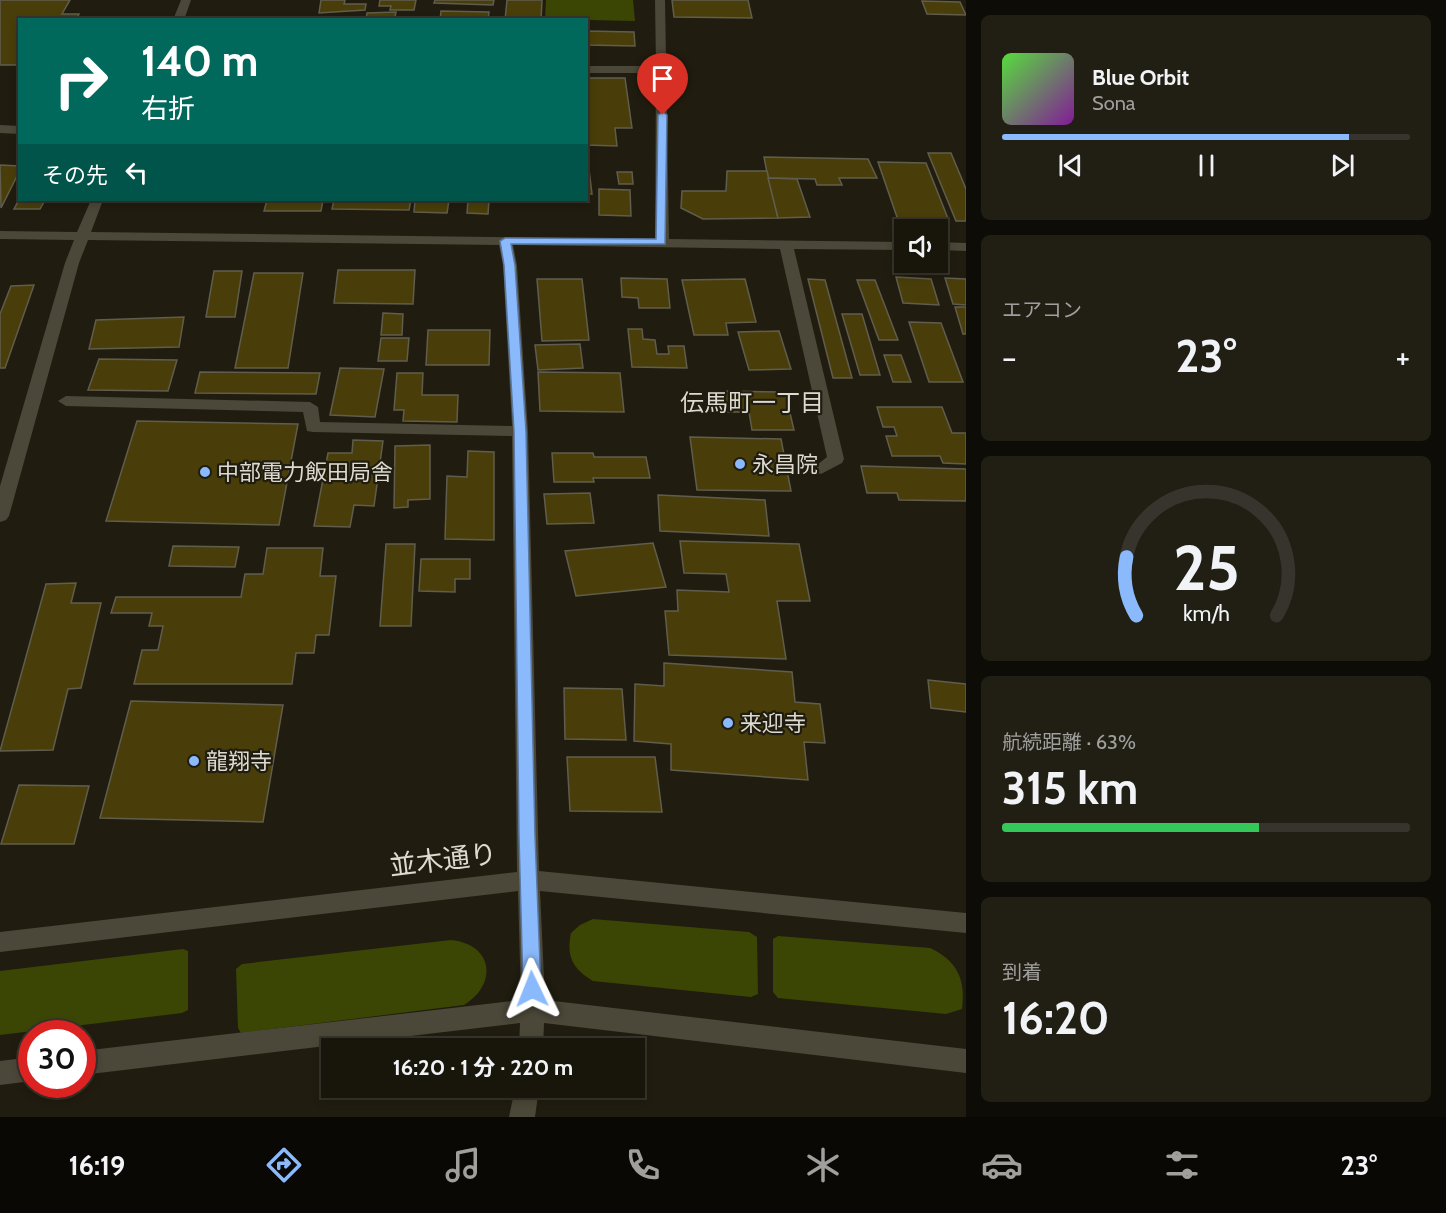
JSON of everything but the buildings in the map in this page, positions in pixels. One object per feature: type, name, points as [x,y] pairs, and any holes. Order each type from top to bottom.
[{"type":"street","points":[[179,18],[186,0]]},
{"type":"street","points":[[660,0],[662,242]]},
{"type":"street","points":[[588,69],[662,70]]},
{"type":"street","points":[[0,129],[18,130]]},
{"type":"street","points":[[0,516],[72,263],[97,201]]},
{"type":"street","points":[[0,235],[894,246]]},
{"type":"street","points":[[505,241],[510,265],[520,431],[528,880],[533,1011],[532,1038]]},
{"type":"street","points":[[786,244],[836,459],[821,468]]},
{"type":"street","points":[[948,246],[966,247]]},
{"type":"street","points":[[66,401],[310,407],[313,427],[520,431]]},
{"type":"street","name":"並木通り","points":[[0,942],[528,880],[966,923]]},
{"type":"street","points":[[96,1061],[533,1011],[966,1061]]},
{"type":"street","points":[[0,1073],[18,1071]]},
{"type":"street","points":[[522,1117],[525,1098]]},
{"type":"green space","points":[[546,0],[633,0],[635,21],[588,20],[588,18],[545,18]]},
{"type":"green space","points":[[593,919],[749,932],[757,937],[758,994],[751,997],[593,981],[580,972],[573,962],[570,956],[570,941],[571,933],[580,925]]},
{"type":"green space","points":[[778,936],[930,948],[947,958],[957,971],[962,988],[962,1009],[946,1014],[778,998],[773,992],[773,939]]},
{"type":"green space","points":[[451,940],[465,943],[475,949],[486,966],[486,976],[482,986],[464,1005],[241,1033],[238,1028],[236,969],[242,964]]},
{"type":"green space","points":[[183,949],[188,951],[188,1010],[182,1013],[96,1023],[96,1020],[18,1020],[18,1033],[0,1035],[0,971]]},
{"type":"place","name":"永昌院","points":[[740,464]]},
{"type":"place","name":"中部電力飯田局舎","points":[[205,472]]},
{"type":"place","name":"来迎寺","points":[[728,723]]},
{"type":"place","name":"龍翔寺","points":[[194,761]]},
{"type":"district","name":"伝馬町一丁目","points":[[752,403]]},
{"type":"route","points":[[532,989],[520,431],[510,265],[505,241],[662,242],[663,115]]}]
